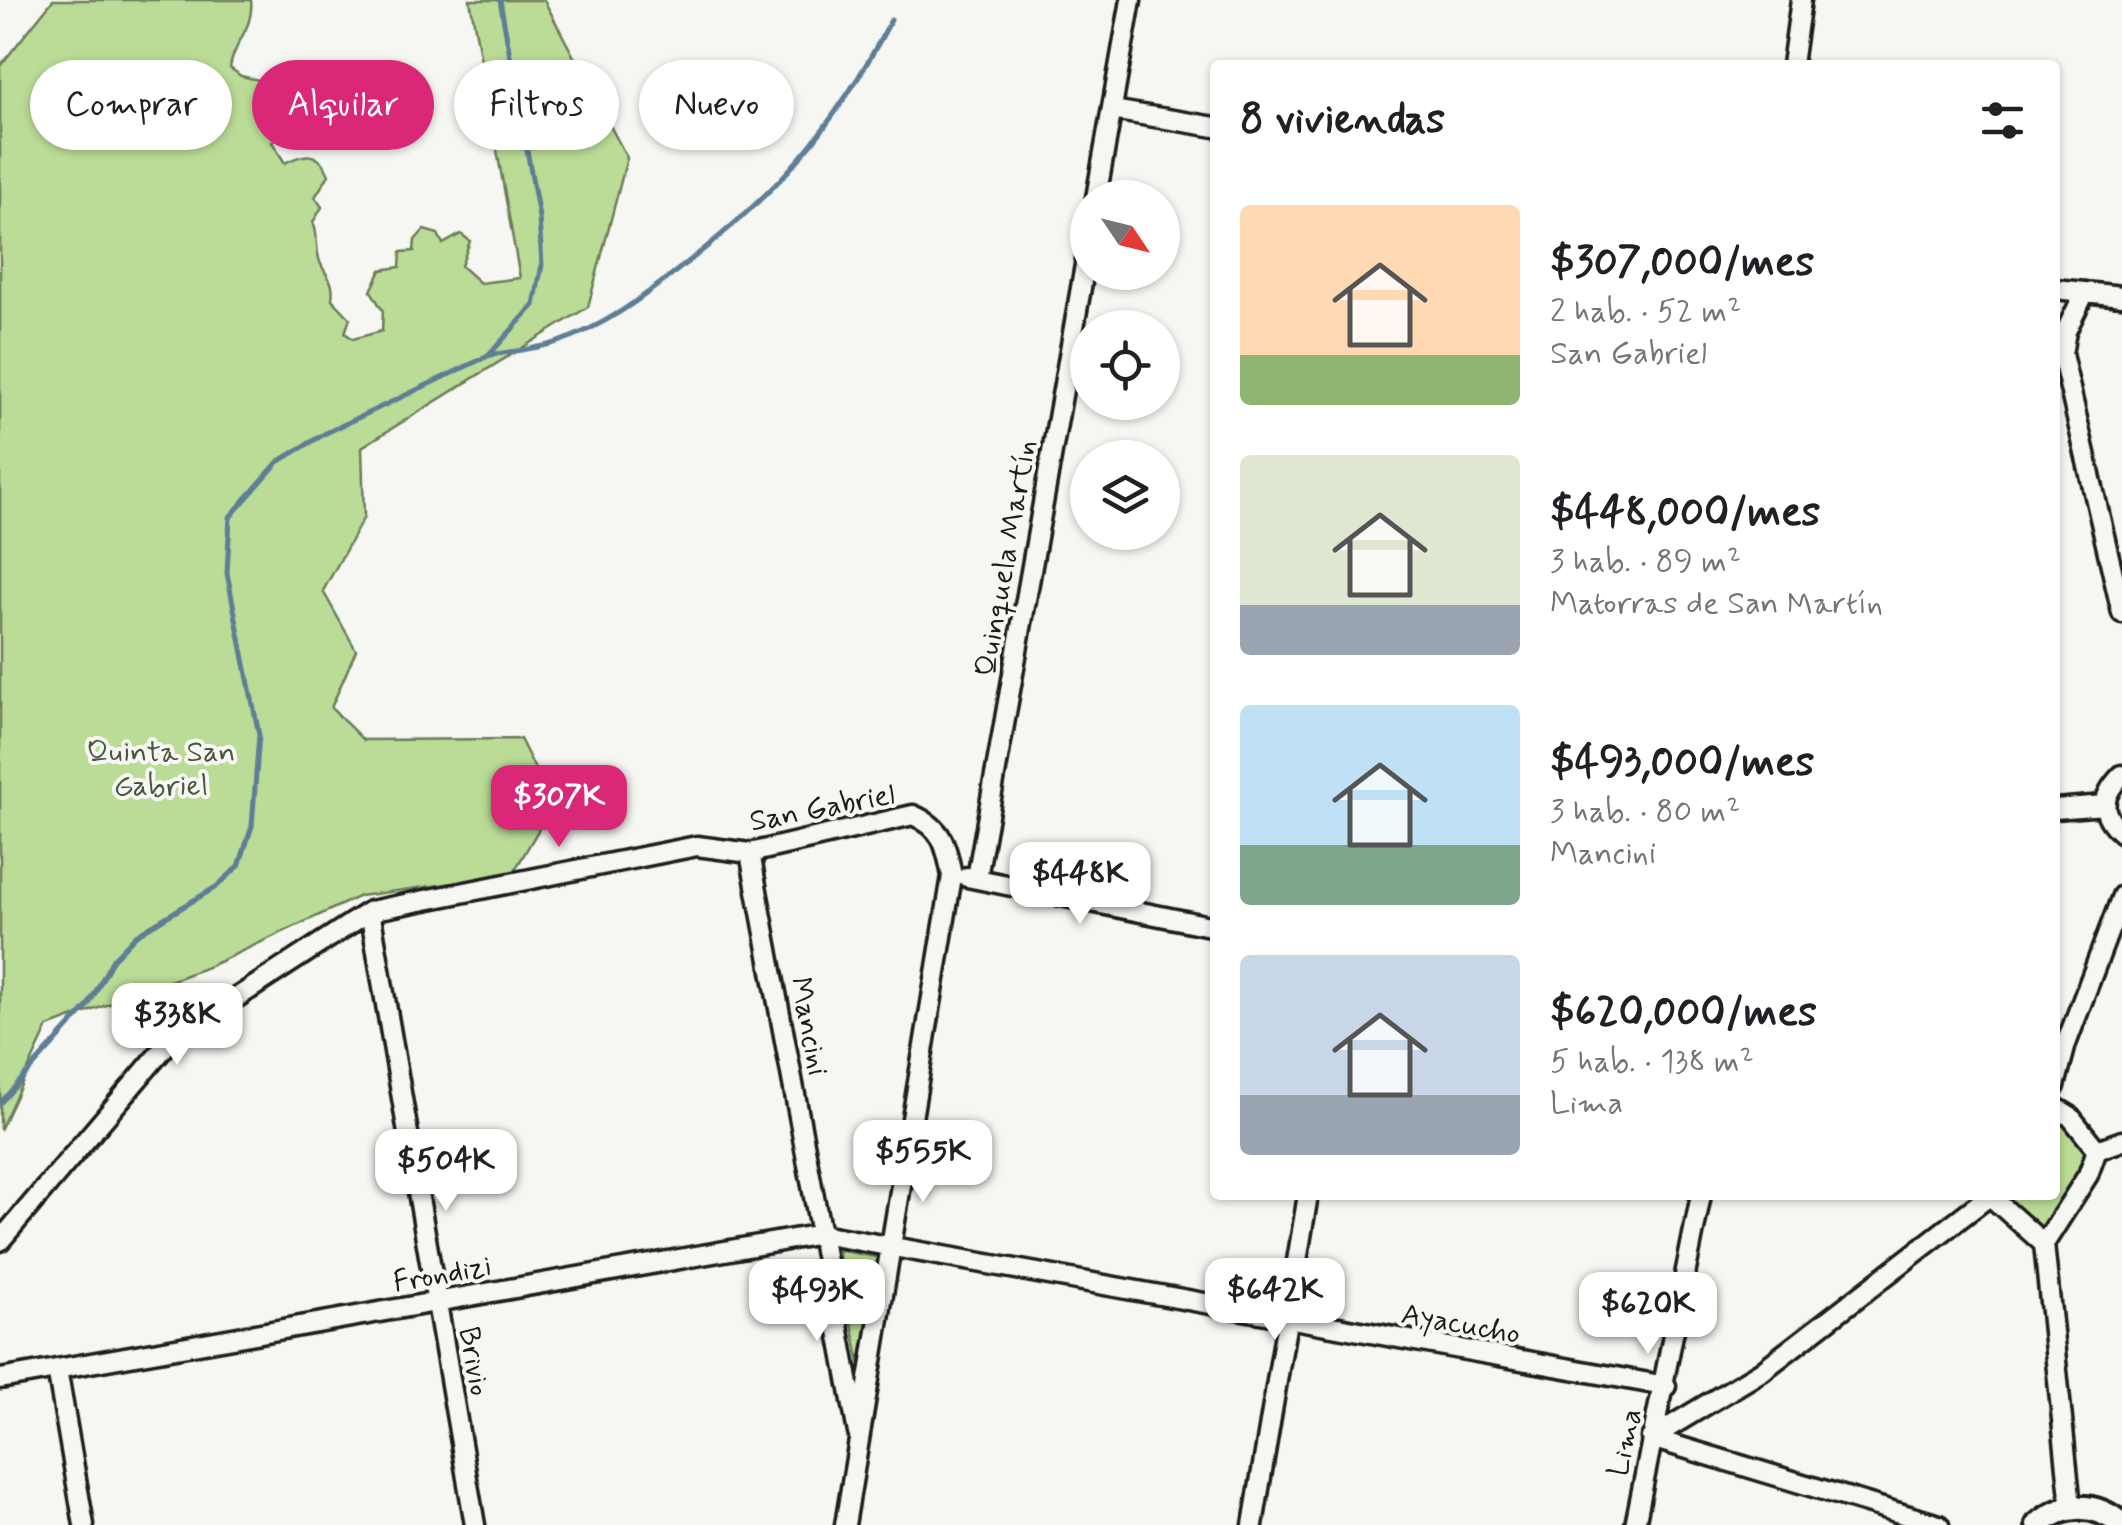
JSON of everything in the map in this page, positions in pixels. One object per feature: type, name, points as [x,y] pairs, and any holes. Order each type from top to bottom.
[{"type":"street","points":[[1099,180],[1131,0]]},
{"type":"street","points":[[1793,60],[1802,0]]},
{"type":"street","points":[[1112,110],[1210,126]]},
{"type":"street","points":[[2060,289],[2122,296]]},
{"type":"street","name":"Quinquela Martín","points":[[977,878],[1081,290]]},
{"type":"street","points":[[2085,292],[2066,330],[2062,354],[2122,614]]},
{"type":"street","points":[[2122,775],[2110,787],[2104,805],[2106,818],[2122,834]]},
{"type":"street","points":[[2060,808],[2104,805]]},
{"type":"street","name":"San Gabriel","points":[[370,912],[697,846],[750,853],[913,815],[930,822],[945,838],[952,876]]},
{"type":"street","name":"Mancini","points":[[750,853],[860,1444]]},
{"type":"street","points":[[845,1525],[952,876],[1210,927]]},
{"type":"street","points":[[2060,1067],[2122,896]]},
{"type":"street","points":[[0,1240],[170,1041],[370,912]]},
{"type":"street","name":"Brivio","points":[[370,912],[475,1525]]},
{"type":"street","points":[[2060,1110],[2070,1116],[2097,1150]]},
{"type":"street","points":[[2097,1150],[2122,1141]]},
{"type":"street","points":[[2071,1508],[2044,1244],[2088,1175],[2097,1150]]},
{"type":"street","points":[[1254,1525],[1307,1200]]},
{"type":"street","name":"Lima","points":[[1636,1525],[1700,1200]]},
{"type":"street","points":[[1651,1438],[1762,1371],[1983,1200]]},
{"type":"street","points":[[1995,1200],[2044,1244]]},
{"type":"street","name":"Frondizi","points":[[0,1379],[821,1234],[892,1249]]},
{"type":"street","name":"Ayacucho","points":[[892,1249],[1666,1386]]},
{"type":"street","points":[[57,1369],[84,1525]]},
{"type":"street","points":[[1651,1438],[1938,1525]]},
{"type":"street","points":[[2038,1525],[2071,1508],[2092,1508],[2122,1525]]},
{"type":"green space","name":"Quinta San Gabriel","points":[[53,0],[251,0],[249,20],[232,61],[30,60],[30,150],[232,150],[232,69],[252,78],[252,150],[277,150],[285,163],[311,156],[321,161],[329,175],[315,197],[322,207],[313,222],[332,299],[350,318],[345,333],[353,339],[382,331],[383,311],[371,291],[381,270],[400,267],[401,252],[414,251],[415,240],[424,230],[438,234],[443,244],[461,234],[470,241],[461,266],[480,283],[520,278],[497,150],[619,150],[619,143],[627,158],[588,307],[362,447],[364,517],[323,591],[356,650],[331,708],[363,740],[520,739],[553,805],[512,875],[360,896],[210,966],[48,1027],[0,1130],[0,66]]},
{"type":"green space","points":[[470,0],[544,0],[576,60],[481,60]]},
{"type":"green space","points":[[2060,1121],[2086,1149],[2088,1161],[2043,1234],[2002,1200],[2060,1200]]},
{"type":"green space","points":[[838,1250],[880,1258],[861,1370]]},
{"type":"waterway","points":[[0,1103],[88,1006],[113,959],[136,935],[216,887],[239,866],[252,826],[259,735],[227,573],[230,517],[278,462],[326,433],[488,356],[534,305],[542,265],[539,217],[500,0]]},
{"type":"waterway","points":[[491,355],[550,344],[590,329],[634,302],[711,244],[772,188],[824,128],[891,20]]}]
